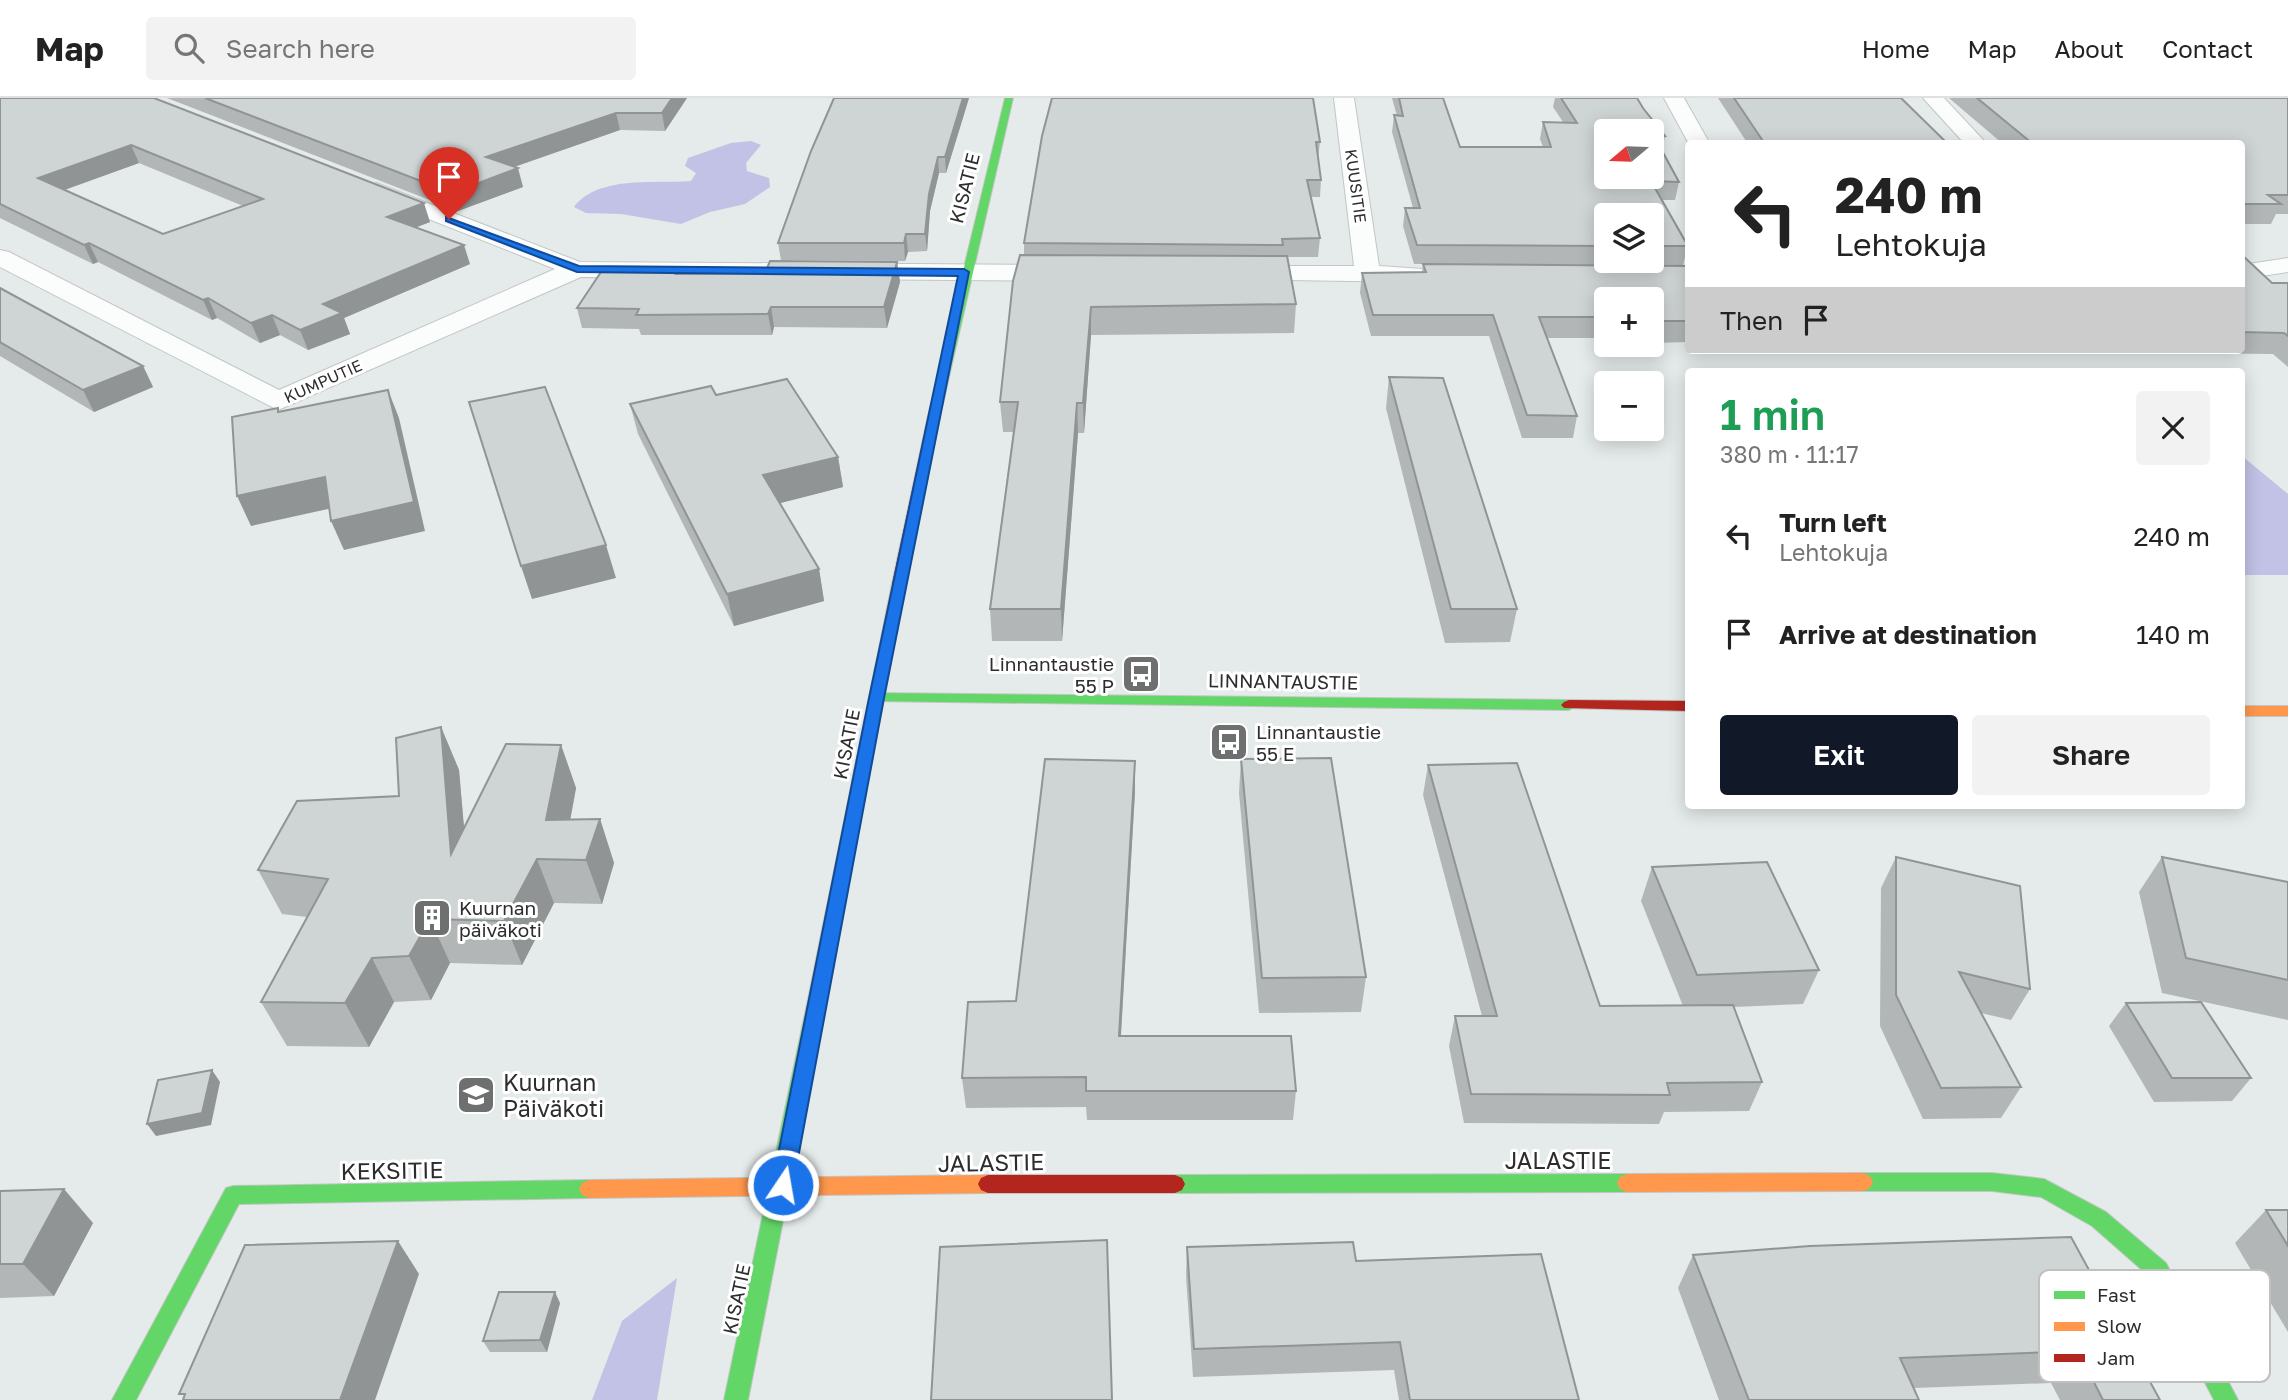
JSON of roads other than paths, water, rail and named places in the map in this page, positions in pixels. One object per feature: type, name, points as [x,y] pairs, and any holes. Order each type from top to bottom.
[{"type":"street","name":"KISATIE","points":[[736,1400],[783,1185],[877,698],[964,272],[1009,98]]},
{"type":"street","name":"KUUSITIE","points":[[1344,98],[1368,274]]},
{"type":"street","points":[[1674,98],[1698,140]]},
{"type":"street","points":[[1933,98],[1973,140]]},
{"type":"street","points":[[360,183],[577,269],[1096,274]]},
{"type":"street","name":"KUMPUTIE","points":[[0,257],[278,401],[577,269]]},
{"type":"street","points":[[2245,272],[2288,265]]},
{"type":"street","points":[[1219,274],[1438,274]]},
{"type":"street","name":"LINNANTAUSTIE","points":[[877,698],[1685,706]]},
{"type":"street","points":[[2245,711],[2288,711]]},
{"type":"street","name":"JALASTIE","points":[[783,1185],[1992,1182],[2045,1188],[2099,1219],[2158,1270]]},
{"type":"street","name":"KEKSITIE","points":[[124,1400],[233,1195],[783,1185]]},
{"type":"street","name":"JALASTIE","points":[[2217,1382],[2226,1400]]},
{"type":"place","name":"Linnantaustie 55 P","points":[[1141,674]]},
{"type":"place","name":"Linnantaustie 55 E","points":[[1229,742]]},
{"type":"place","name":"Kuurnan päiväkoti","points":[[432,918]]},
{"type":"place","name":"Kuurnan Päiväkoti","points":[[476,1095]]}]
